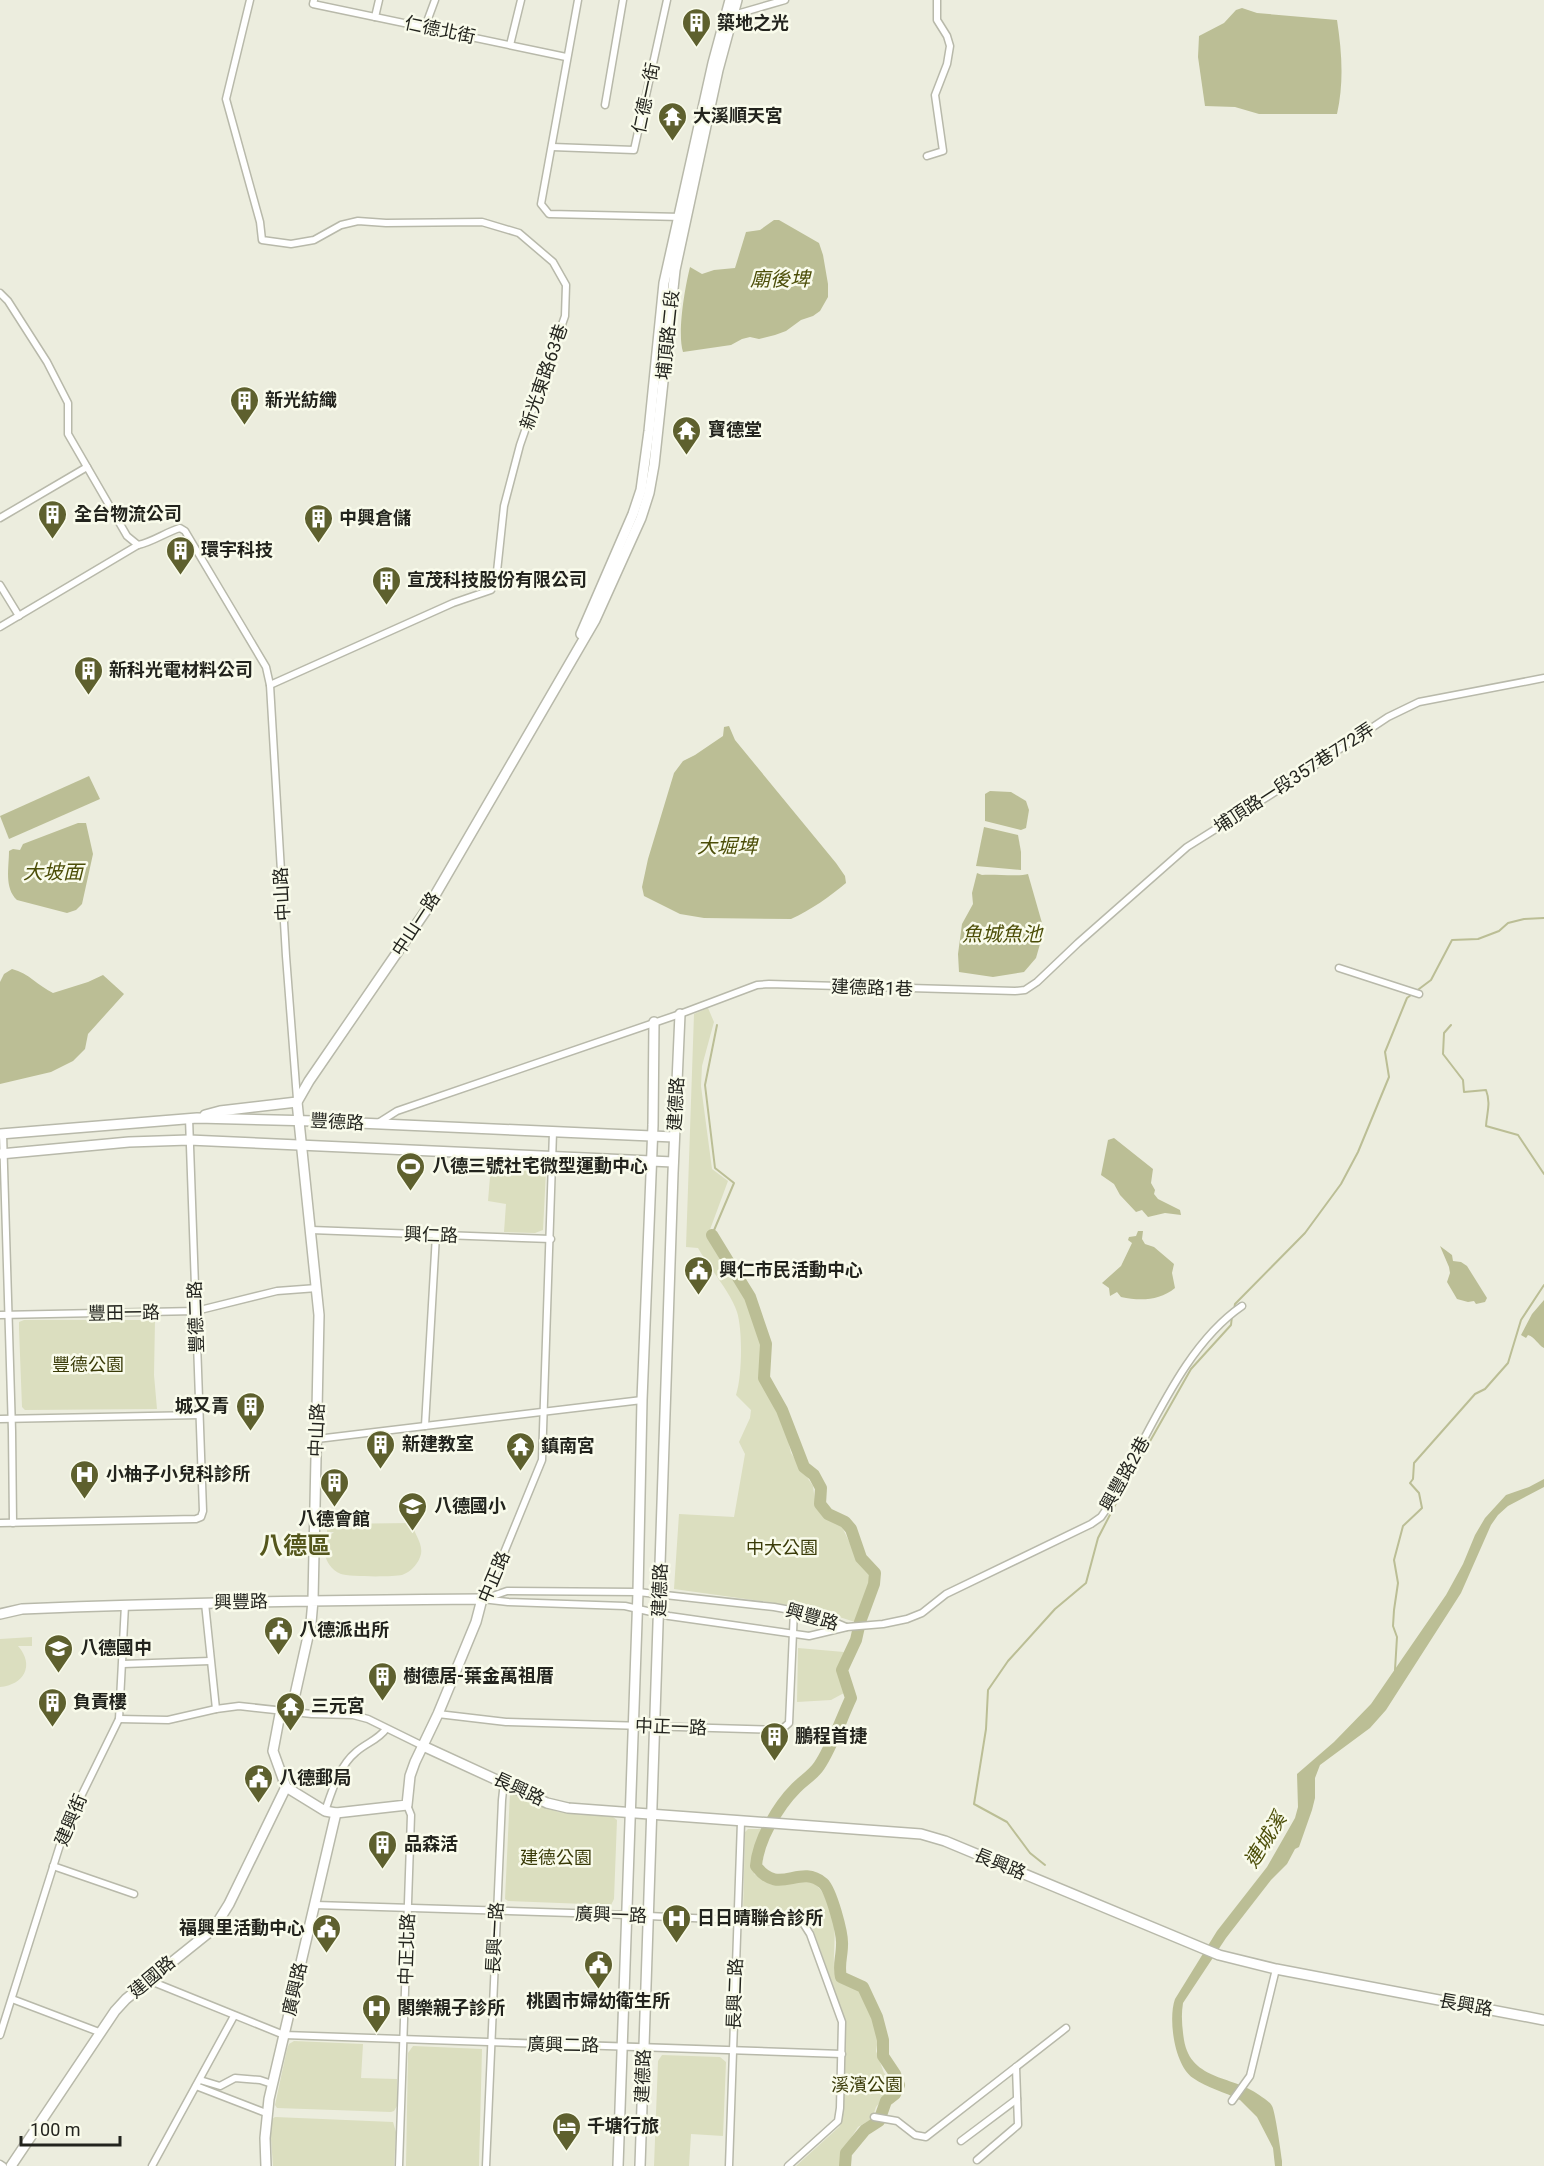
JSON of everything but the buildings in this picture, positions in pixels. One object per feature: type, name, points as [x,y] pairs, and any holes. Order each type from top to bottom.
[{"type":"main road","name":"埔頂路二段","points":[[730,0],[730,16]]},
{"type":"main road","name":"埔頂路二段","points":[[545,704],[572,659],[641,490],[664,283],[682,217],[713,63],[737,0]]},
{"type":"main road","name":"中山一路","points":[[297,1102],[427,909],[545,704]]},
{"type":"main road","name":"建德路","points":[[640,2166],[673,1162],[680,1014]]},
{"type":"main road","name":"建德路","points":[[618,2166],[638,1592],[642,1400],[653,1136],[654,1022]]},
{"type":"main road","points":[[193,1118],[220,1111],[297,1102],[302,1144]]},
{"type":"main road","name":"豐德路","points":[[2,1134],[193,1118],[299,1120],[674,1137]]},
{"type":"main road","name":"豐德路","points":[[2,1154],[129,1142],[189,1140],[673,1162]]},
{"type":"main road","name":"中山路","points":[[284,1711],[291,1706],[294,1699],[313,1600],[319,1336],[317,1288],[302,1144]]},
{"type":"main road","name":"興豐路","points":[[0,1614],[22,1609],[125,1605],[313,1600],[482,1599]]},
{"type":"main road","name":"中正路","points":[[407,1805],[410,1776],[476,1622],[482,1599]]},
{"type":"main road","points":[[284,1711],[279,1718],[273,1751],[286,1787],[325,1811],[336,1813],[407,1805]]},
{"type":"main road","name":"長興路","points":[[423,1746],[556,1806],[900,1832],[936,1838],[1210,1951],[1276,1969],[1544,2020]]},
{"type":"main road","name":"建國路","points":[[11,2166],[99,2032],[126,1999],[207,1934],[219,1920],[286,1787]]},
{"type":"main road","name":"廣興路","points":[[266,2166],[266,2113],[336,1813]]},
{"type":"street","name":"新光東路63巷","points":[[250,0],[225,99],[260,222],[262,240],[291,244],[314,240],[341,225],[358,221],[410,224],[482,222],[519,234],[553,261],[566,285],[567,302],[566,316],[520,445],[504,506],[496,580],[491,590],[453,603],[270,685]]},
{"type":"street","points":[[375,17],[379,0]]},
{"type":"street","points":[[425,27],[435,0]]},
{"type":"street","points":[[510,45],[521,0]]},
{"type":"street","points":[[578,0],[541,204],[549,214],[682,217]]},
{"type":"street","points":[[605,105],[623,0]]},
{"type":"street","name":"仁德一街","points":[[552,147],[634,150],[667,0]]},
{"type":"street","points":[[730,16],[786,0]]},
{"type":"street","points":[[927,156],[943,151],[935,95],[947,64],[950,46],[937,20],[937,0]]},
{"type":"street","name":"仁德北街","points":[[313,2],[566,57]]},
{"type":"street","points":[[0,293],[8,301],[46,362],[68,403],[68,434],[127,536],[138,545],[0,627]]},
{"type":"street","points":[[0,518],[87,467]]},
{"type":"street","name":"中山路","points":[[138,545],[180,528],[185,531],[266,667],[270,685],[297,1102]]},
{"type":"street","points":[[0,585],[19,616]]},
{"type":"street","name":"埔頂路一段357巷772弄","points":[[1078,943],[1187,847],[1395,713],[1419,702],[1544,678]]},
{"type":"street","name":"建德路1巷","points":[[377,1124],[397,1111],[680,1014],[748,988],[769,984],[932,990],[1025,990],[1037,982],[1078,943]]},
{"type":"street","points":[[1339,968],[1419,994]]},
{"type":"street","name":"豐德二路","points":[[13,1523],[196,1519],[202,1515],[189,1140],[193,1118]]},
{"type":"street","name":"中正路","points":[[482,1599],[499,1565],[540,1466],[543,1452],[554,1132]]},
{"type":"street","points":[[0,1522],[13,1523],[12,1419],[2,1134]]},
{"type":"street","name":"興仁路","points":[[311,1230],[551,1239]]},
{"type":"street","points":[[425,1426],[436,1235]]},
{"type":"street","name":"豐田一路","points":[[0,1315],[196,1311],[277,1290],[317,1288]]},
{"type":"street","name":"興豐路2巷","points":[[850,1627],[906,1619],[922,1613],[946,1594],[1091,1524],[1101,1517],[1170,1392],[1193,1356],[1219,1324],[1242,1306]]},
{"type":"street","points":[[317,1439],[642,1400]]},
{"type":"street","points":[[0,1419],[199,1415]]},
{"type":"street","name":"興豐路","points":[[482,1599],[507,1591],[638,1592],[794,1610],[818,1615],[850,1627]]},
{"type":"street","name":"興豐路","points":[[482,1599],[625,1606],[809,1636],[850,1627]]},
{"type":"street","points":[[205,1603],[216,1709]]},
{"type":"street","name":"建興街","points":[[0,2035],[65,1829],[119,1719],[125,1605]]},
{"type":"street","name":"中正一路","points":[[438,1714],[506,1722],[781,1730],[789,1723],[794,1610]]},
{"type":"street","points":[[123,1665],[210,1661]]},
{"type":"street","name":"長興路","points":[[119,1719],[168,1720],[239,1706],[312,1714],[353,1715],[368,1719],[423,1746]]},
{"type":"street","points":[[325,1811],[339,1774],[349,1760],[356,1751],[381,1736],[387,1729]]},
{"type":"street","name":"長興一路","points":[[486,2166],[496,1911],[504,1782]]},
{"type":"street","name":"中正北路","points":[[399,2166],[411,1815],[407,1805]]},
{"type":"street","name":"長興二路","points":[[729,2166],[741,1821]]},
{"type":"street","points":[[53,1866],[134,1894]]},
{"type":"street","name":"廣興一路","points":[[315,1905],[796,1922],[806,1925],[842,2022],[842,2054]]},
{"type":"street","points":[[1232,2102],[1250,2076],[1276,1969]]},
{"type":"street","name":"廣興二路","points":[[148,1980],[284,2036],[842,2054]]},
{"type":"street","points":[[12,1999],[99,2032]]},
{"type":"street","points":[[152,2166],[234,2016]]},
{"type":"street","points":[[874,2117],[897,2121],[915,2135],[926,2137],[1066,2028]]},
{"type":"street","points":[[788,2166],[838,2121],[842,2054]]},
{"type":"street","points":[[977,2160],[1018,2126],[1016,2067]]},
{"type":"street","points":[[198,2083],[220,2086],[235,2078],[260,2080],[272,2084]]},
{"type":"street","points":[[198,2083],[266,2113]]},
{"type":"street","points":[[961,2141],[1017,2099]]},
{"type":"green space","name":"中大公園","points":[[708,1008],[714,1022],[702,1066],[701,1086],[712,1169],[728,1181],[708,1235],[745,1299],[761,1343],[760,1376],[786,1432],[791,1453],[813,1486],[815,1501],[829,1518],[842,1527],[860,1564],[873,1576],[855,1622],[811,1608],[674,1589],[679,1514],[734,1517],[745,1454],[739,1442],[750,1418],[751,1410],[736,1395],[741,1354],[737,1312],[730,1297],[698,1248],[686,1247],[694,1014]]},
{"type":"green space","points":[[491,1165],[541,1168],[546,1171],[543,1230],[535,1233],[504,1232],[506,1204],[488,1201]]},
{"type":"green space","name":"豐德公園","points":[[24,1320],[155,1320],[154,1375],[157,1409],[25,1410],[22,1407],[19,1329],[19,1322]]},
{"type":"green space","points":[[412,1523],[421,1546],[421,1554],[416,1564],[405,1574],[397,1576],[346,1575],[335,1571],[327,1561],[326,1543],[334,1532],[327,1532],[327,1524]]},
{"type":"green space","points":[[32,1637],[32,1646],[18,1646],[26,1660],[26,1667],[21,1678],[0,1687],[0,1639]]},
{"type":"green space","points":[[798,1648],[844,1652],[838,1668],[844,1693],[831,1700],[797,1702]]},
{"type":"green space","name":"建德公園","points":[[510,1792],[558,1812],[613,1817],[617,1820],[614,1899],[611,1905],[508,1901],[505,1899]]},
{"type":"green space","name":"溪濱公園","points":[[748,1829],[761,1829],[753,1852],[754,1874],[775,1883],[809,1880],[820,1889],[831,1911],[834,1925],[835,1976],[841,1982],[852,1985],[859,1991],[879,2033],[876,2051],[884,2073],[895,2082],[876,2107],[872,2119],[858,2127],[844,2149],[842,2166],[796,2166],[842,2122],[846,2022],[809,1918],[743,1913],[745,1832]]},
{"type":"green space","points":[[294,2041],[363,2044],[361,2078],[397,2079],[397,2106],[394,2111],[277,2108],[275,2105],[287,2049]]},
{"type":"green space","points":[[413,2046],[482,2049],[479,2166],[406,2166],[408,2053]]},
{"type":"green space","points":[[662,2055],[720,2057],[726,2062],[723,2136],[691,2134],[689,2166],[654,2166],[658,2061]]},
{"type":"green space","points":[[275,2117],[393,2122],[396,2132],[394,2166],[273,2166],[270,2124]]},
{"type":"water","points":[[1242,8],[1257,13],[1337,20],[1342,67],[1337,114],[1259,114],[1235,107],[1205,106],[1198,57],[1199,36],[1224,23],[1236,10]]},
{"type":"water","name":"廟後埤","points":[[774,220],[779,220],[819,243],[828,284],[828,297],[820,311],[775,335],[759,339],[750,337],[731,345],[683,352],[681,322],[690,267],[702,274],[735,268],[746,232],[760,230]]},
{"type":"water","name":"大堀埤","points":[[729,726],[735,740],[845,876],[846,883],[840,888],[791,919],[704,918],[680,914],[644,896],[642,887],[648,859],[674,773],[683,761],[723,736],[724,727]]},
{"type":"water","name":"大坡面","points":[[89,776],[100,799],[9,839],[0,816]]},
{"type":"water","points":[[990,791],[1011,792],[1026,801],[1029,810],[1026,828],[1021,830],[985,821],[985,794]]},
{"type":"water","name":"大坡面","points":[[78,823],[86,823],[93,854],[82,904],[76,910],[67,913],[17,900],[10,890],[9,851],[20,850],[23,844]]},
{"type":"water","points":[[984,827],[1018,835],[1021,870],[976,866]]},
{"type":"water","name":"魚城魚池","points":[[977,873],[982,875],[1028,874],[1044,930],[1036,958],[1024,972],[993,977],[959,972],[958,954],[962,924],[973,904],[972,893]]},
{"type":"water","points":[[12,969],[23,973],[53,993],[103,975],[124,994],[88,1034],[85,1049],[73,1061],[51,1072],[0,1084],[0,982],[4,974]]},
{"type":"water","points":[[1114,1138],[1153,1169],[1151,1183],[1155,1190],[1154,1194],[1158,1199],[1180,1210],[1181,1215],[1165,1213],[1148,1217],[1142,1210],[1136,1212],[1120,1195],[1114,1184],[1101,1175],[1108,1140]]},
{"type":"water","points":[[1138,1231],[1143,1231],[1142,1239],[1145,1244],[1154,1247],[1174,1264],[1172,1273],[1175,1288],[1156,1298],[1149,1299],[1121,1297],[1117,1292],[1110,1296],[1109,1288],[1102,1283],[1121,1266],[1132,1243],[1128,1240],[1129,1237],[1136,1236]]},
{"type":"water","points":[[1440,1246],[1452,1255],[1453,1261],[1467,1266],[1487,1298],[1485,1302],[1476,1304],[1474,1301],[1457,1299],[1447,1282],[1449,1267]]},
{"type":"water","points":[[1544,1300],[1544,1348],[1530,1336],[1526,1338],[1521,1335],[1532,1314]]},
{"type":"water","points":[[1544,1479],[1544,1487],[1508,1506],[1491,1525],[1461,1593],[1386,1710],[1370,1728],[1320,1765],[1315,1778],[1315,1798],[1312,1810],[1299,1847],[1295,1849],[1287,1864],[1271,1880],[1226,1938],[1183,2003],[1184,2040],[1188,2054],[1195,2064],[1205,2071],[1251,2090],[1272,2106],[1282,2161],[1282,2166],[1275,2166],[1273,2148],[1257,2117],[1240,2100],[1204,2085],[1186,2072],[1174,2041],[1172,2018],[1175,1999],[1217,1931],[1267,1867],[1295,1818],[1298,1807],[1297,1774],[1334,1742],[1371,1704],[1446,1595],[1485,1518],[1506,1495]]},
{"type":"waterway","points":[[1234,1310],[1235,1304],[1305,1233],[1341,1184],[1358,1152],[1389,1077],[1385,1052],[1407,998],[1431,980],[1452,940],[1478,939],[1499,931],[1508,923],[1544,918]]},
{"type":"waterway","points":[[712,1235],[734,1183],[715,1168],[705,1085],[717,1025]]},
{"type":"waterway","points":[[1451,1025],[1444,1033],[1443,1054],[1463,1080],[1464,1092],[1486,1090],[1488,1103],[1486,1126],[1518,1135],[1544,1174]]},
{"type":"waterway","points":[[712,1235],[750,1297],[766,1344],[764,1378],[782,1410],[804,1467],[814,1475],[821,1488],[820,1504],[828,1514],[845,1522],[851,1529],[861,1558],[875,1573],[874,1584],[856,1640],[842,1670],[851,1698],[819,1766],[789,1795],[770,1824],[761,1845],[756,1866],[764,1875],[773,1879],[806,1876],[814,1878],[826,1887],[841,1932],[841,1977],[863,1987],[877,2017],[883,2040],[883,2056],[895,2074],[899,2085],[895,2094],[886,2101],[879,2121],[865,2130],[846,2153],[845,2166]]},
{"type":"waterway","points":[[1395,1670],[1397,1637],[1393,1626],[1398,1583],[1394,1560],[1403,1526],[1422,1508],[1419,1493],[1410,1483],[1413,1479],[1414,1463],[1475,1394],[1485,1389],[1508,1363],[1521,1320],[1544,1285]]},
{"type":"waterway","points":[[1045,1865],[1030,1853],[1007,1822],[974,1804],[986,1729],[988,1690],[1008,1661],[1055,1609],[1086,1583],[1098,1538],[1128,1480],[1191,1369],[1231,1325],[1232,1316]]},
{"type":"place","name":"築地之光","points":[[696,48]]},
{"type":"place","name":"大溪順天宮","points":[[672,142]]},
{"type":"place","name":"新光紡織","points":[[244,426]]},
{"type":"place","name":"寶德堂","points":[[687,456]]},
{"type":"place","name":"全台物流公司","points":[[53,540]]},
{"type":"place","name":"中興倉儲","points":[[318,544]]},
{"type":"place","name":"環宇科技","points":[[180,576]]},
{"type":"place","name":"宣茂科技股份有限公司","points":[[386,606]]},
{"type":"place","name":"新科光電材料公司","points":[[88,696]]},
{"type":"place","name":"八德三號社宅微型運動中心","points":[[411,1192]]},
{"type":"place","name":"興仁市民活動中心","points":[[698,1296]]},
{"type":"place","name":"城又青","points":[[250,1432]]},
{"type":"place","name":"新建教室","points":[[381,1470]]},
{"type":"place","name":"鎮南宮","points":[[520,1472]]},
{"type":"place","name":"小柚子小兒科診所","points":[[85,1500]]},
{"type":"place","name":"八德會館","points":[[334,1508]]},
{"type":"place","name":"八德國小","points":[[413,1532]]},
{"type":"place","name":"八德派出所","points":[[278,1656]]},
{"type":"place","name":"八德國中","points":[[59,1674]]},
{"type":"place","name":"樹德居-葉金萬祖厝","points":[[382,1702]]},
{"type":"place","name":"負責樓","points":[[52,1728]]},
{"type":"place","name":"三元宮","points":[[290,1732]]},
{"type":"place","name":"鵬程首捷","points":[[774,1762]]},
{"type":"place","name":"八德郵局","points":[[258,1804]]},
{"type":"place","name":"品森活","points":[[383,1870]]},
{"type":"place","name":"日日晴聯合診所","points":[[676,1944]]},
{"type":"place","name":"福興里活動中心","points":[[326,1954]]},
{"type":"place","name":"桃園市婦幼衛生所","points":[[598,1990]]},
{"type":"place","name":"閣樂親子診所","points":[[376,2034]]},
{"type":"place","name":"千塘行旅","points":[[566,2152]]},
{"type":"district","name":"八德區","points":[[295,1546]]},
{"type":"water label","name":"連城溪","points":[[1265,1840]]}]
